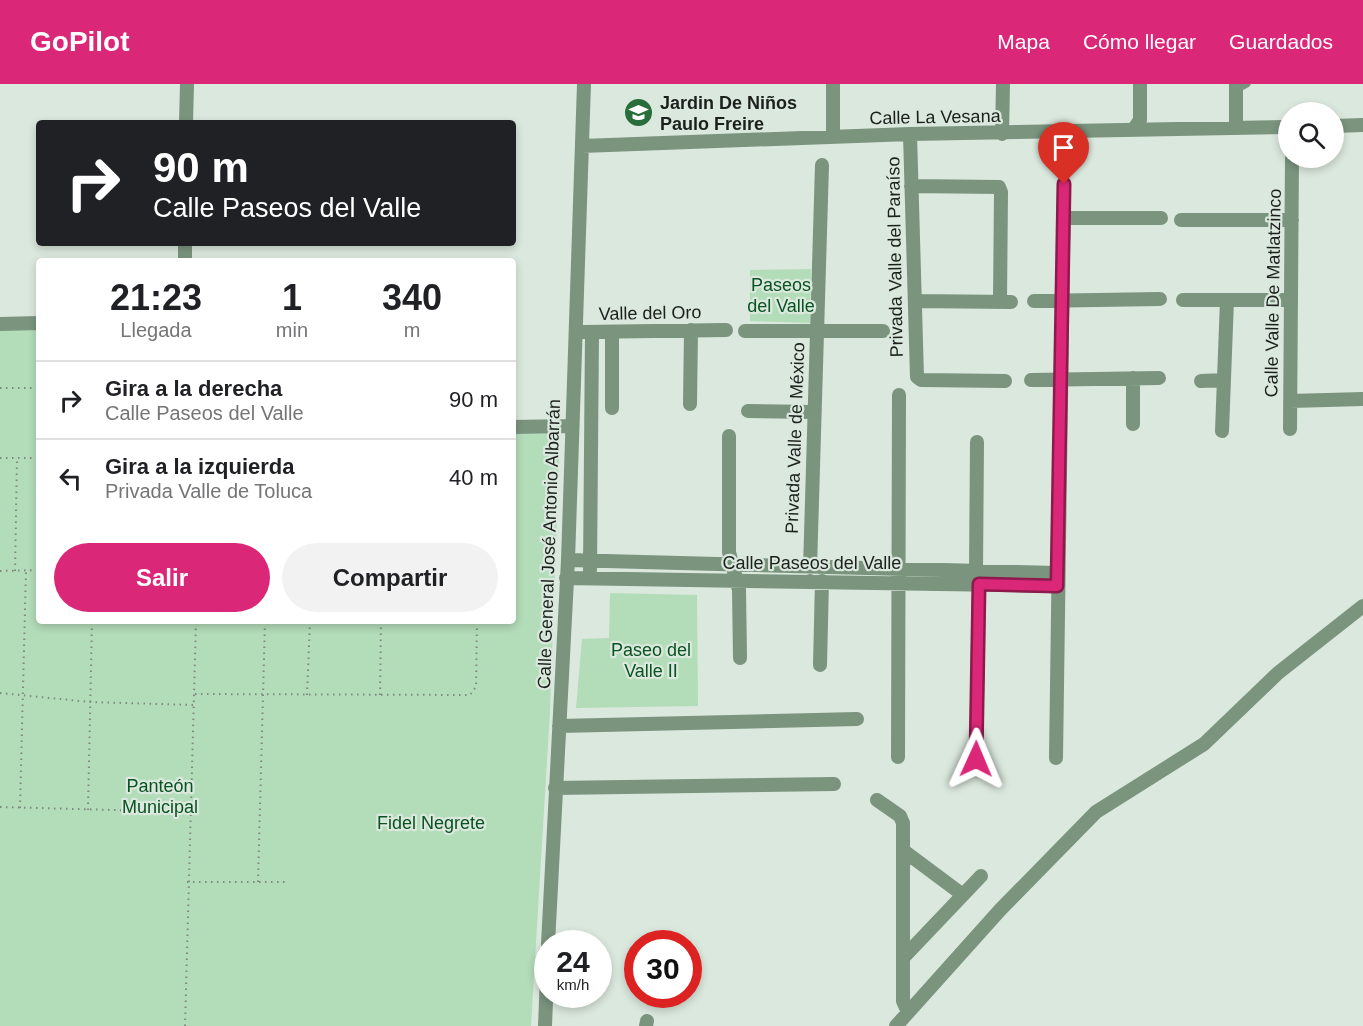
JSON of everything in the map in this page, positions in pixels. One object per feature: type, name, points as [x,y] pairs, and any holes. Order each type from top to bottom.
[{"type":"street","points":[[186,120],[187,84]]},
{"type":"street","name":"Calle General José Antonio Albarrán","points":[[549,930],[568,560],[584,84]]},
{"type":"street","points":[[833,84],[833,137]]},
{"type":"street","points":[[1002,134],[1003,84]]},
{"type":"street","points":[[1134,129],[1140,120],[1140,84]]},
{"type":"street","points":[[1236,128],[1240,86]]},
{"type":"street","points":[[1344,126],[1363,125]]},
{"type":"street","name":"Calle La Vesana","points":[[582,146],[910,134],[1278,127]]},
{"type":"street","name":"Privada Valle del Paraíso","points":[[910,134],[918,378],[1005,381]]},
{"type":"street","name":"Privada Valle de México","points":[[810,568],[822,165]]},
{"type":"street","name":"Calle Valle De Matlatzinco","points":[[1290,429],[1292,168]]},
{"type":"street","points":[[1056,758],[1064,184]]},
{"type":"street","points":[[911,186],[999,187],[1005,301],[915,301]]},
{"type":"street","points":[[1065,218],[1161,218]]},
{"type":"street","points":[[1181,220],[1292,220]]},
{"type":"street","points":[[1034,301],[1160,299]]},
{"type":"street","points":[[1183,300],[1291,300]]},
{"type":"street","points":[[1222,431],[1227,300]]},
{"type":"street","points":[[0,324],[36,323]]},
{"type":"street","points":[[690,404],[691,330]]},
{"type":"street","name":"Valle del Oro","points":[[575,332],[726,330]]},
{"type":"street","points":[[745,331],[883,331]]},
{"type":"street","points":[[590,578],[592,333]]},
{"type":"street","points":[[612,333],[612,408]]},
{"type":"street","points":[[1133,378],[1133,424]]},
{"type":"street","points":[[1030,380],[1159,378]]},
{"type":"street","points":[[1201,381],[1224,380]]},
{"type":"street","points":[[898,757],[899,395]]},
{"type":"street","points":[[1290,401],[1363,399]]},
{"type":"street","points":[[748,411],[813,412]]},
{"type":"street","points":[[516,427],[571,426]]},
{"type":"street","points":[[729,436],[729,552],[737,581],[740,604],[740,658]]},
{"type":"street","points":[[976,759],[977,442]]},
{"type":"street","name":"Calle Paseos del Valle","points":[[568,560],[810,568],[899,576],[1057,579]]},
{"type":"street","name":"Calle Paseos del Valle","points":[[566,578],[822,581],[899,576]]},
{"type":"street","points":[[820,665],[822,581]]},
{"type":"street","points":[[896,1026],[1000,910],[1096,812],[1204,744],[1278,673],[1363,606]]},
{"type":"street","points":[[559,726],[857,719]]},
{"type":"street","points":[[555,788],[834,784]]},
{"type":"street","points":[[877,800],[900,816],[904,851],[903,1001],[908,1012]]},
{"type":"street","points":[[904,851],[963,895]]},
{"type":"street","points":[[903,958],[981,876]]},
{"type":"street","points":[[544,1026],[545,1008]]},
{"type":"path","points":[[0,388],[36,388]]},
{"type":"path","points":[[0,458],[36,458]]},
{"type":"path","points":[[15,571],[17,458]]},
{"type":"path","points":[[20,808],[26,570]]},
{"type":"path","points":[[0,571],[36,570]]},
{"type":"path","points":[[88,810],[92,624]]},
{"type":"path","points":[[185,1026],[187,882],[196,624]]},
{"type":"path","points":[[258,882],[265,624]]},
{"type":"path","points":[[307,695],[310,624]]},
{"type":"path","points":[[380,695],[381,624]]},
{"type":"path","points":[[195,694],[463,696],[474,693],[476,687],[477,624]]},
{"type":"path","points":[[0,693],[90,702],[194,705]]},
{"type":"path","points":[[0,807],[190,812]]},
{"type":"path","points":[[187,882],[286,882]]},
{"type":"green space","name":"Paseos del Valle","points":[[811,269],[810,323],[750,321],[750,270]]},
{"type":"green space","name":"Panteón Municipal","points":[[36,327],[36,624],[516,624],[516,434],[560,433],[550,711],[537,930],[534,930],[531,1026],[0,1026],[0,328]]},
{"type":"green space","name":"Paseo del Valle II","points":[[610,593],[697,595],[698,706],[576,708],[582,639],[609,638]]},
{"type":"place","name":"Jardin De Niños Paulo Freire","points":[[639,113]]},
{"type":"route","points":[[976,759],[979,584],[1057,586],[1064,299],[1064,184]]},
{"type":"park label","name":"Fidel Negrete","points":[[431,823]]}]
